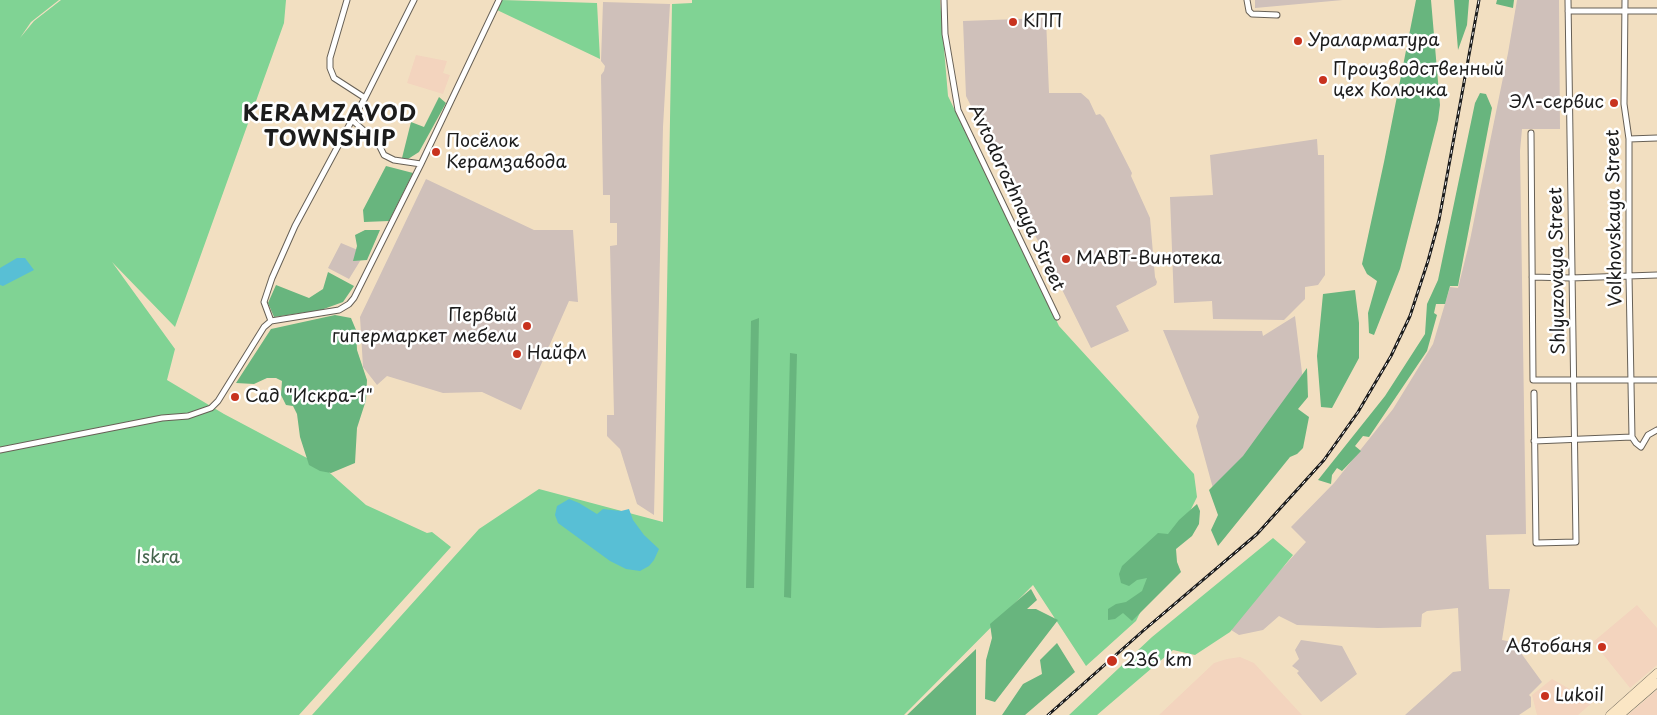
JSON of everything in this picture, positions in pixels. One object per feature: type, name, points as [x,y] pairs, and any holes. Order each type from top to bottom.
[{"type":"main road","points":[[1621,711],[1657,673]]},
{"type":"main road","points":[[1610,715],[1621,711],[1657,683]]},
{"type":"street","points":[[347,0],[330,58],[330,68],[334,78],[365,98]]},
{"type":"street","points":[[271,321],[264,302],[272,278],[295,226],[365,98],[414,0]]},
{"type":"street","points":[[0,450],[162,418],[188,416],[212,408],[264,327],[271,321],[339,310],[349,304],[354,298],[421,164],[499,0]]},
{"type":"street","name":"Avtodorozhnaya Street","points":[[944,0],[946,34],[958,110],[1057,317]]},
{"type":"street","points":[[1247,0],[1248,12],[1252,14],[1277,15]]},
{"type":"street","name":"Shlyuzovaya Street","points":[[1534,441],[1536,543],[1576,542],[1568,0]]},
{"type":"street","name":"Volkhovskaya Street","points":[[1625,0],[1624,104],[1629,139],[1632,437]]},
{"type":"street","points":[[1568,11],[1657,11]]},
{"type":"street","points":[[352,120],[378,143],[384,155],[394,160],[421,164]]},
{"type":"street","points":[[1531,133],[1534,380],[1657,380]]},
{"type":"street","points":[[1629,139],[1657,138]]},
{"type":"street","points":[[1532,277],[1657,276]]},
{"type":"street","points":[[1534,393],[1534,441],[1632,437],[1641,447],[1648,436],[1657,430]]},
{"type":"shaded area","points":[[1255,0],[1343,0],[1255,8]]},
{"type":"shaded area","points":[[1517,0],[1559,0],[1560,129],[1522,129],[1520,151],[1526,534],[1486,535],[1489,589],[1510,589],[1502,640],[1513,642],[1542,682],[1529,695],[1531,697],[1531,707],[1519,715],[1405,715],[1453,672],[1461,671],[1458,608],[1427,611],[1422,614],[1421,627],[1378,628],[1297,625],[1279,616],[1263,630],[1239,635],[1228,628],[1306,542],[1291,527],[1334,483],[1393,409],[1433,344],[1450,287],[1458,288],[1470,240]]},
{"type":"shaded area","points":[[603,2],[670,4],[663,127],[654,515],[637,504],[620,449],[607,436],[607,415],[614,415],[610,246],[617,245],[617,223],[610,223],[610,195],[603,195],[601,75],[605,66],[601,61]]},
{"type":"shaded area","points":[[1046,18],[1049,93],[1081,93],[1089,100],[1096,115],[1100,114],[1104,118],[1132,173],[1131,176],[1150,218],[1156,285],[1116,306],[1129,331],[1091,348],[966,96],[963,21]]},
{"type":"shaded area","points":[[416,55],[447,61],[443,73],[450,75],[443,94],[407,83]]},
{"type":"shaded area","points":[[1317,139],[1318,155],[1324,155],[1325,275],[1318,285],[1305,287],[1305,299],[1284,320],[1213,319],[1212,301],[1174,303],[1170,197],[1213,195],[1210,155]]},
{"type":"shaded area","points":[[426,179],[534,230],[573,230],[578,302],[569,301],[521,410],[482,392],[443,393],[387,376],[377,385],[363,367],[360,317]]},
{"type":"shaded area","points":[[341,243],[365,253],[349,279],[328,268]]},
{"type":"shaded area","points":[[1295,316],[1304,389],[1214,492],[1196,426],[1199,417],[1163,330],[1262,331],[1263,336]]},
{"type":"shaded area","points":[[1637,605],[1657,628],[1657,665],[1630,688],[1593,642]]},
{"type":"shaded area","points":[[1301,640],[1342,646],[1357,674],[1321,702],[1297,673],[1299,671],[1292,666],[1299,659],[1295,650]]},
{"type":"shaded area","points":[[1240,657],[1254,663],[1302,715],[1159,715],[1214,663]]},
{"type":"shaded area","points":[[1552,679],[1593,702],[1578,715],[1537,715],[1532,695]]},
{"type":"shaded area","points":[[1657,690],[1657,715],[1628,715]]},
{"type":"green space","name":"Iskra","points":[[0,0],[59,0],[31,22],[20,38],[34,21],[61,0],[286,0],[284,23],[175,327],[112,262],[175,349],[167,380],[224,414],[322,466],[366,505],[427,533],[432,532],[451,547],[299,715],[0,715]]},
{"type":"green space","points":[[502,0],[597,3],[600,59],[497,10]]},
{"type":"green space","points":[[692,0],[940,0],[948,96],[1059,326],[1194,474],[1197,497],[1136,621],[1086,666],[1033,585],[904,715],[312,715],[479,529],[539,489],[663,522],[672,4],[692,3]]},
{"type":"green space","points":[[1416,0],[1431,0],[1440,105],[1438,120],[1400,269],[1374,335],[1369,333],[1368,313],[1377,281],[1367,274],[1362,264]]},
{"type":"green space","points":[[1454,0],[1469,0],[1467,25],[1458,50]]},
{"type":"green space","points":[[1497,0],[1514,0],[1513,8],[1496,4]]},
{"type":"green space","points":[[1480,93],[1486,94],[1492,108],[1458,286],[1450,286],[1445,304],[1436,304],[1434,313],[1437,315],[1427,351],[1369,437],[1363,436],[1355,446],[1361,451],[1342,471],[1337,468],[1332,475],[1331,484],[1318,480],[1385,396],[1425,334],[1427,304],[1438,280],[1475,103]]},
{"type":"green space","points":[[439,97],[446,103],[419,152],[408,159],[402,158],[411,122],[424,127]]},
{"type":"green space","points":[[386,166],[413,173],[389,221],[364,222],[363,210]]},
{"type":"green space","points":[[365,230],[380,230],[367,260],[353,261],[357,246],[355,235]]},
{"type":"green space","points":[[328,272],[354,286],[343,302],[321,310],[274,317],[268,303],[276,285],[309,298],[323,289]]},
{"type":"green space","points":[[1355,290],[1359,323],[1359,358],[1332,408],[1321,407],[1317,356],[1323,294]]},
{"type":"green space","points":[[335,315],[351,318],[356,330],[357,350],[367,380],[366,400],[357,428],[355,463],[331,473],[320,471],[309,465],[300,437],[297,414],[293,406],[286,405],[281,395],[282,381],[276,378],[267,378],[254,384],[236,383],[271,329]]},
{"type":"green space","points":[[759,318],[754,588],[746,588],[751,321]]},
{"type":"green space","points":[[790,353],[797,354],[791,598],[784,597]]},
{"type":"green space","points":[[1307,368],[1308,397],[1298,409],[1309,417],[1303,448],[1297,454],[1290,457],[1218,546],[1211,530],[1218,515],[1209,490],[1243,456]]},
{"type":"green space","points":[[1197,504],[1200,511],[1199,524],[1192,536],[1176,549],[1177,562],[1181,572],[1132,621],[1123,613],[1115,619],[1108,620],[1108,609],[1116,604],[1126,602],[1142,591],[1147,578],[1137,580],[1129,586],[1121,583],[1119,574],[1122,566],[1158,533],[1168,534],[1179,520]]},
{"type":"green space","points":[[1273,538],[1293,555],[1230,632],[1195,655],[1173,650],[1097,715],[1069,715],[1152,637]]},
{"type":"green space","points":[[1031,589],[1037,600],[1027,609],[1036,609],[1058,620],[995,702],[985,699],[986,660],[992,638],[990,624]]},
{"type":"green space","points":[[1057,643],[1075,672],[1025,715],[1002,715],[1023,684],[1042,674],[1040,660]]},
{"type":"green space","points":[[976,649],[976,715],[907,715]]},
{"type":"water","points":[[17,258],[25,258],[34,270],[3,286],[0,285],[0,268]]},
{"type":"water","points":[[569,499],[597,514],[603,509],[621,511],[629,509],[633,520],[644,535],[659,549],[654,560],[649,566],[640,571],[626,569],[610,561],[558,523],[555,515],[557,506]]},
{"type":"railway","points":[[1048,715],[1257,534],[1324,460],[1358,412],[1391,356],[1410,316],[1428,261],[1439,220],[1479,0]]},
{"type":"place","name":"КПП","points":[[1013,22]]},
{"type":"place","name":"Ураларматура","points":[[1298,41]]},
{"type":"place","name":"Производственный цех Колючка","points":[[1323,80]]},
{"type":"place","name":"ЭЛ-сервис","points":[[1614,103]]},
{"type":"place","name":"Посёлок Керамзавода","points":[[436,152]]},
{"type":"place","name":"МАВТ-Винотека","points":[[1066,259]]},
{"type":"place","name":"Первый гипермаркет мебели","points":[[527,326]]},
{"type":"place","name":"Найфл","points":[[517,354]]},
{"type":"place","name":"Сад \"Искра-1\"","points":[[235,397]]},
{"type":"place","name":"Автобаня","points":[[1602,647]]},
{"type":"place","name":"236 km","points":[[1112,661]]},
{"type":"place","name":"Lukoil","points":[[1545,696]]},
{"type":"district","name":"KERAMZAVOD TOWNSHIP","points":[[330,128]]}]
